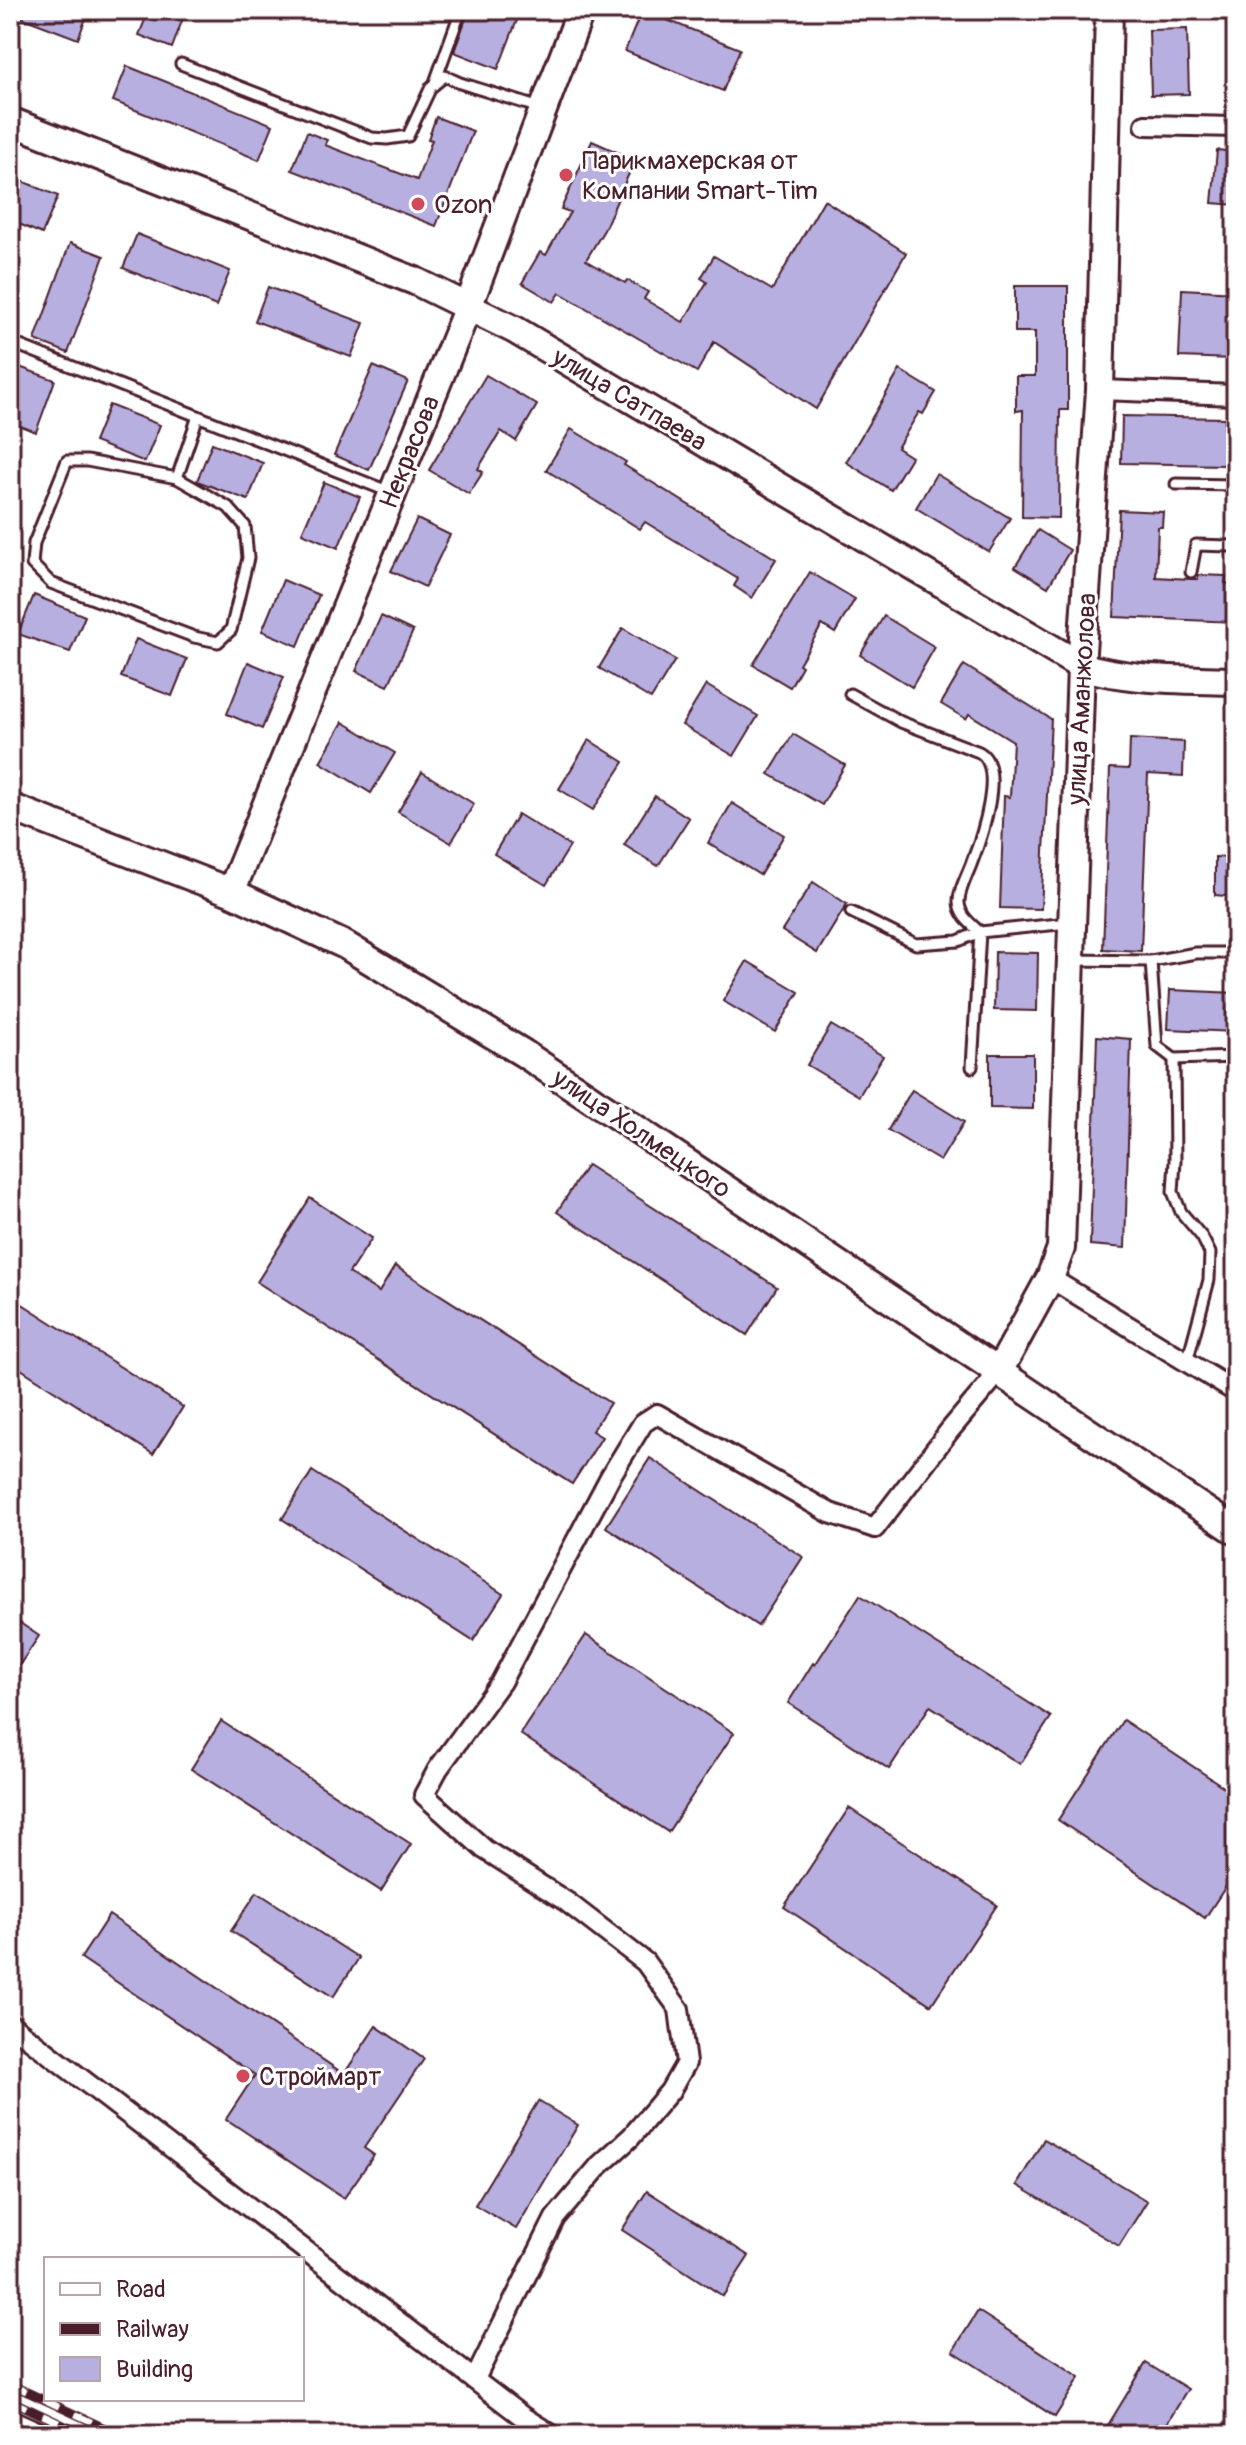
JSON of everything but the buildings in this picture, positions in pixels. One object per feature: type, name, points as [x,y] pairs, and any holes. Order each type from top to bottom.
[{"type":"street","name":"Некрасова","points":[[231,892],[468,307],[581,10]]},
{"type":"street","name":"улица Аманжолова","points":[[998,1373],[1050,1278],[1061,1248],[1081,666],[1100,390],[1109,10]]},
{"type":"street","name":"улица Сатпаева","points":[[10,121],[415,281],[515,330],[1081,666],[1135,677],[1236,681]]},
{"type":"street","points":[[1145,125],[1236,127]]},
{"type":"street","points":[[1100,390],[1236,395]]},
{"type":"street","name":"улица Холмецкого","points":[[10,807],[231,892],[345,945],[523,1053],[1236,1531]]},
{"type":"street","points":[[1050,1278],[1236,1392]]},
{"type":"street","points":[[475,2379],[555,2218],[670,2091],[686,2063],[679,2009],[645,1962],[567,1902],[484,1849],[424,1795],[438,1769],[501,1682],[610,1477],[643,1423],[657,1414],[830,1513],[875,1528],[998,1373]]},
{"type":"street","points":[[10,2024],[523,2417],[552,2435]]},
{"type":"street","points":[[10,2419],[46,2435]]},
{"type":"lane","points":[[181,64],[372,138],[408,136],[434,85],[461,10]]},
{"type":"lane","points":[[434,85],[445,76],[543,109]]},
{"type":"lane","points":[[10,342],[392,493]]},
{"type":"lane","points":[[177,478],[198,416]]},
{"type":"lane","points":[[67,461],[87,461],[177,478],[228,507],[245,526],[248,558],[231,630],[218,642],[194,637],[51,583],[32,564],[34,543],[67,461]]},
{"type":"lane","points":[[1176,484],[1236,485]]},
{"type":"lane","points":[[1191,572],[1196,545],[1230,546],[1236,543]]},
{"type":"lane","points":[[850,694],[901,722],[979,752],[988,759],[992,786],[982,835],[959,899],[964,917],[980,932]]},
{"type":"lane","points":[[851,912],[916,944],[958,941],[980,932],[1072,923]]},
{"type":"lane","points":[[972,1067],[980,932]]},
{"type":"lane","points":[[1071,960],[1151,961],[1196,953],[1236,953]]},
{"type":"lane","points":[[1151,961],[1157,1046],[1174,1059],[1236,1057]]},
{"type":"lane","points":[[1174,1059],[1173,1192],[1181,1212],[1202,1237],[1210,1253],[1209,1280],[1187,1362]]},
{"type":"railway","points":[[10,2384],[44,2400]]},
{"type":"railway","points":[[10,2400],[85,2435]]},
{"type":"railway","points":[[47,2401],[120,2435]]},
{"type":"place","name":"Парикмахерская от Компании Smart-Tim","points":[[566,175]]},
{"type":"place","name":"Ozon","points":[[418,204]]},
{"type":"place","name":"Строймарт","points":[[243,2076]]}]
